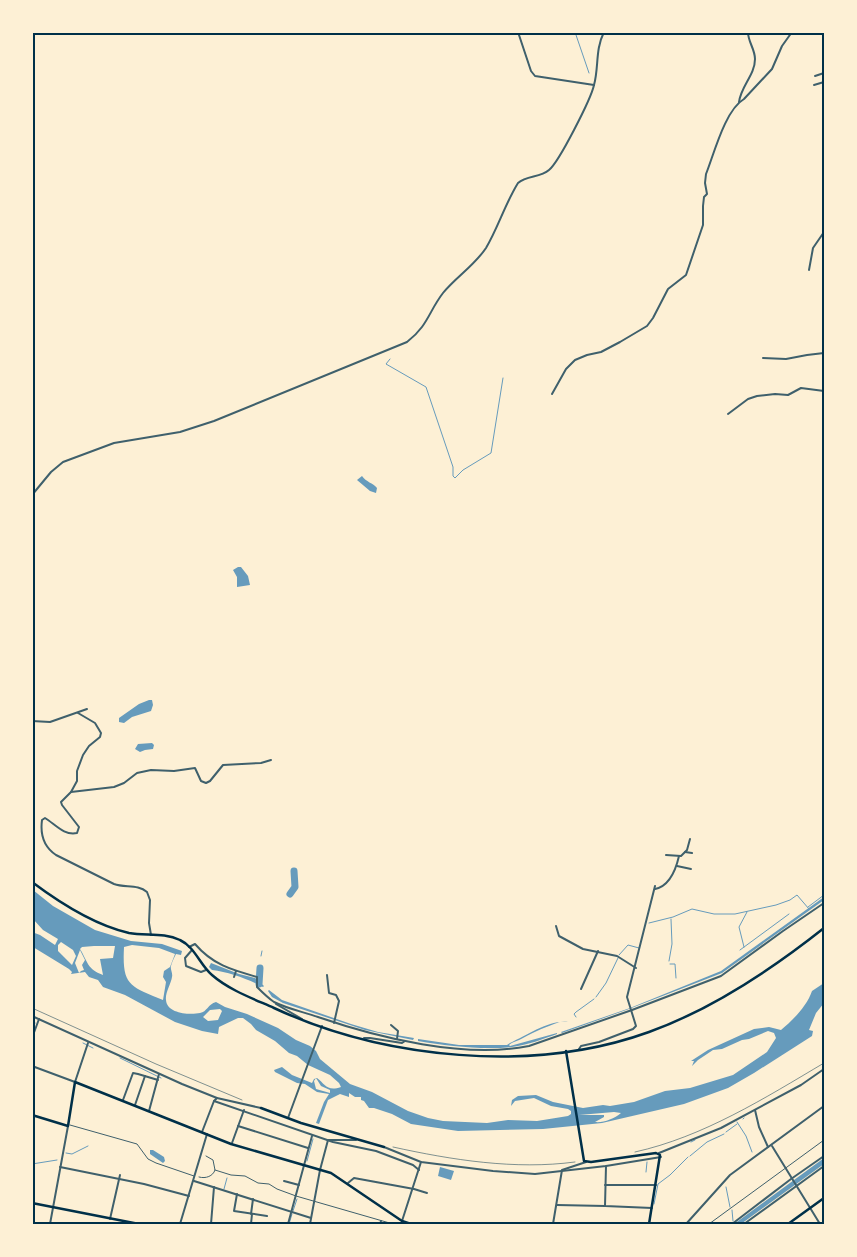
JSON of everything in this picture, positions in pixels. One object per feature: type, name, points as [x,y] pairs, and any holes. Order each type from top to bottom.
[{"type":"main road","points":[[32,882],[69,907],[105,925],[129,933],[171,936],[186,943],[206,970],[221,982],[272,1008],[321,1028],[405,1048],[457,1055],[506,1057],[538,1055],[621,1041],[649,1032],[688,1016],[738,988],[764,972],[824,928]]},
{"type":"main road","points":[[566,1051],[584,1160],[603,1161],[660,1155],[649,1224]]},
{"type":"main road","points":[[32,1115],[68,1125],[75,1082],[231,1144],[331,1173],[402,1221],[411,1224]]},
{"type":"main road","points":[[261,1108],[287,1119],[384,1147]]},
{"type":"main road","points":[[788,1224],[824,1198]]},
{"type":"main road","points":[[32,1203],[139,1224]]},
{"type":"street","points":[[518,32],[531,71],[535,76],[594,85]]},
{"type":"street","points":[[32,495],[50,472],[63,462],[114,443],[180,432],[214,421],[407,342],[412,338],[423,329],[442,294],[474,263],[485,249],[518,183],[523,178],[540,175],[553,166],[588,101],[594,85],[598,51],[604,32]]},
{"type":"street","points":[[739,103],[742,88],[754,66],[754,52],[749,41],[748,32]]},
{"type":"street","points":[[552,394],[566,369],[575,360],[601,352],[647,326],[668,289],[686,275],[703,225],[706,174],[727,120],[739,103],[772,70],[782,46],[792,32]]},
{"type":"street","points":[[815,76],[824,73]]},
{"type":"street","points":[[814,85],[824,82]]},
{"type":"street","points":[[809,270],[813,248],[824,232]]},
{"type":"street","points":[[763,358],[786,359],[824,353]]},
{"type":"street","points":[[728,414],[748,399],[757,396],[788,395],[801,388],[824,391]]},
{"type":"street","points":[[32,721],[50,722],[87,709]]},
{"type":"street","points":[[78,713],[95,723],[101,733],[100,737],[88,746],[76,771],[77,780],[71,792],[62,800],[62,805],[79,827],[79,830],[77,833],[67,833],[45,818],[42,820],[42,834],[47,847],[64,860],[114,884],[138,887],[147,892],[150,900],[149,923],[151,935]]},
{"type":"street","points":[[71,792],[114,787],[124,783],[137,773],[151,770],[174,771],[195,768],[201,781],[206,783],[210,781],[223,765],[261,763],[270,760]]},
{"type":"street","points":[[666,855],[679,856],[685,852],[690,839]]},
{"type":"street","points":[[685,852],[692,853]]},
{"type":"street","points":[[579,1049],[582,1046],[599,1042],[633,1029],[636,1023],[627,997],[636,968],[655,888],[664,885],[674,873],[679,856]]},
{"type":"street","points":[[677,866],[691,869]]},
{"type":"street","points":[[276,1003],[379,1036],[405,1041],[462,1048],[517,1048],[529,1046],[721,976],[783,930],[824,903]]},
{"type":"street","points":[[555,927],[559,936],[579,948],[617,956],[636,968]]},
{"type":"street","points":[[206,970],[201,972],[186,966],[185,958],[195,944],[206,956],[223,966],[257,977],[256,987],[276,1003],[299,1015],[304,1020]]},
{"type":"street","points":[[581,989],[598,951]]},
{"type":"street","points":[[234,977],[236,971]]},
{"type":"street","points":[[328,975],[328,993],[336,995],[339,1001],[334,1022]]},
{"type":"street","points":[[32,1016],[88,1043],[217,1098],[261,1108]]},
{"type":"street","points":[[32,1038],[39,1019]]},
{"type":"street","points":[[391,1025],[398,1031],[397,1039]]},
{"type":"street","points":[[287,1119],[321,1028]]},
{"type":"street","points":[[362,1039],[370,1038],[402,1043],[405,1041]]},
{"type":"street","points":[[32,1066],[75,1082],[88,1043]]},
{"type":"street","points":[[384,1147],[421,1162],[493,1171],[535,1174],[606,1166],[660,1155],[721,1128],[801,1085],[824,1070]]},
{"type":"street","points":[[123,1100],[132,1075],[138,1074],[158,1080]]},
{"type":"street","points":[[149,1111],[159,1074]]},
{"type":"street","points":[[135,1105],[145,1076]]},
{"type":"street","points":[[202,1132],[217,1098]]},
{"type":"street","points":[[214,1102],[244,1110],[312,1136],[376,1151],[413,1165],[419,1170]]},
{"type":"street","points":[[686,1224],[730,1176],[824,1106]]},
{"type":"street","points":[[231,1144],[244,1110]]},
{"type":"street","points":[[755,1110],[762,1137],[768,1147]]},
{"type":"street","points":[[50,1224],[68,1125],[137,1144],[148,1159],[156,1164],[195,1176]]},
{"type":"street","points":[[238,1126],[308,1148]]},
{"type":"street","points":[[180,1224],[207,1134]]},
{"type":"street","points":[[288,1224],[312,1136]]},
{"type":"street","points":[[328,1140],[358,1139]]},
{"type":"street","points":[[310,1224],[320,1170],[328,1140]]},
{"type":"street","points":[[709,1224],[824,1140]]},
{"type":"street","points":[[771,1145],[820,1224]]},
{"type":"street","points":[[199,1177],[211,1176],[215,1170],[213,1160],[206,1156]]},
{"type":"street","points":[[732,1224],[824,1156]]},
{"type":"street","points":[[553,1224],[562,1171],[566,1168],[584,1164],[584,1160]]},
{"type":"street","points":[[402,1221],[414,1189],[421,1162]]},
{"type":"street","points":[[605,1206],[606,1166]]},
{"type":"street","points":[[744,1224],[824,1166]]},
{"type":"street","points":[[60,1167],[189,1196]]},
{"type":"street","points":[[215,1170],[231,1175],[245,1176],[258,1183],[269,1184],[296,1196],[393,1224]]},
{"type":"street","points":[[110,1219],[120,1174]]},
{"type":"street","points":[[348,1183],[354,1178],[427,1193]]},
{"type":"street","points":[[194,1181],[311,1218]]},
{"type":"street","points":[[284,1181],[299,1185]]},
{"type":"street","points":[[605,1185],[656,1185]]},
{"type":"street","points":[[211,1224],[214,1187]]},
{"type":"street","points":[[237,1194],[234,1211],[267,1216]]},
{"type":"street","points":[[251,1224],[253,1199]]},
{"type":"street","points":[[556,1204],[652,1208]]},
{"type":"path","points":[[32,1008],[244,1101]]},
{"type":"path","points":[[634,1152],[687,1135],[724,1119],[786,1086],[824,1063]]},
{"type":"path","points":[[392,1147],[443,1157],[493,1163],[560,1164],[584,1160]]},
{"type":"water","points":[[362,476],[377,488],[376,493],[370,491],[357,480]]},
{"type":"water","points":[[241,567],[248,576],[250,585],[237,587],[237,577],[233,570]]},
{"type":"water","points":[[152,700],[153,705],[151,711],[132,717],[124,723],[119,722],[119,718],[139,704]]},
{"type":"water","points":[[152,743],[154,745],[153,749],[140,752],[135,749],[138,744]]},
{"type":"water","points":[[33,890],[53,906],[95,930],[131,941],[162,944],[182,951],[181,955],[176,954],[171,966],[172,977],[166,997],[167,1005],[175,1011],[196,1014],[206,1010],[211,1004],[216,1002],[247,1014],[278,1028],[296,1040],[310,1046],[316,1051],[320,1059],[350,1084],[372,1092],[408,1111],[443,1121],[487,1123],[508,1120],[537,1121],[568,1116],[571,1114],[571,1111],[551,1106],[534,1098],[515,1101],[511,1106],[512,1100],[518,1096],[536,1095],[553,1102],[583,1108],[603,1105],[610,1106],[634,1102],[665,1091],[690,1088],[733,1075],[767,1052],[776,1038],[774,1033],[768,1031],[722,1049],[713,1050],[692,1066],[694,1061],[691,1061],[708,1050],[754,1029],[769,1027],[781,1030],[807,1002],[812,991],[824,983],[824,1003],[816,1013],[809,1030],[813,1031],[812,1036],[728,1088],[684,1104],[602,1123],[543,1129],[458,1131],[411,1124],[392,1114],[369,1108],[361,1100],[361,1097],[355,1097],[349,1093],[349,1097],[340,1094],[328,1100],[319,1124],[316,1123],[329,1094],[317,1092],[305,1084],[297,1083],[274,1070],[282,1067],[292,1075],[312,1083],[314,1079],[316,1078],[317,1078],[329,1088],[341,1087],[330,1075],[308,1065],[297,1056],[289,1053],[275,1041],[256,1030],[243,1018],[238,1018],[219,1027],[218,1034],[202,1031],[175,1022],[125,995],[103,987],[98,980],[89,977],[85,972],[79,973],[71,974],[72,972],[69,969],[33,947],[32,932],[55,945],[58,939],[43,930],[33,919]],"holes":[[[61,942],[73,950],[76,956],[72,965],[58,951],[58,945]],[[132,945],[159,948],[175,954],[170,967],[164,971],[163,977],[166,982],[163,1000],[135,987],[126,977],[124,947]],[[115,946],[113,958],[100,959],[103,975],[91,968],[80,949],[82,947]],[[80,950],[85,960],[82,965],[84,970],[79,973],[75,963]],[[220,1009],[222,1011],[218,1020],[208,1021],[203,1017],[210,1010]],[[316,1078],[321,1086],[330,1090],[330,1093],[316,1089],[314,1081]],[[614,1112],[621,1113],[601,1122],[595,1122],[604,1117],[604,1115],[579,1115]]]},
{"type":"water","points":[[824,897],[824,900],[722,973],[629,1009],[561,1032],[630,1008],[721,971]]},
{"type":"water","points":[[211,963],[255,978],[264,986],[232,974],[212,970],[209,967]]},
{"type":"water","points":[[269,990],[282,1000],[351,1024],[378,1032],[414,1038],[413,1040],[365,1030],[283,1003],[272,997]]},
{"type":"water","points":[[559,1022],[509,1045],[557,1034],[512,1047],[465,1047],[418,1041],[418,1039],[459,1045],[507,1045],[538,1029]]},
{"type":"water","points":[[150,1150],[164,1157],[165,1161],[163,1163],[150,1154]]},
{"type":"water","points":[[824,1158],[824,1164],[741,1224],[734,1224]]},
{"type":"water","points":[[440,1167],[454,1171],[451,1180],[438,1176]]},
{"type":"waterway","points":[[575,32],[589,73]]},
{"type":"waterway","points":[[390,359],[386,364],[426,387],[455,478],[463,470],[491,453],[503,378]]},
{"type":"waterway","points":[[290,894],[295,887],[294,871]]},
{"type":"waterway","points":[[649,923],[673,917],[692,909],[714,914],[735,914],[776,905],[790,900],[797,895],[809,909]]},
{"type":"waterway","points":[[808,907],[824,895]]},
{"type":"waterway","points":[[744,947],[739,927],[747,912]]},
{"type":"waterway","points":[[740,950],[789,914]]},
{"type":"waterway","points":[[669,961],[672,944],[671,919]]},
{"type":"waterway","points":[[619,955],[628,945],[639,948]]},
{"type":"waterway","points":[[261,956],[262,951]]},
{"type":"waterway","points":[[596,997],[606,983],[618,958]]},
{"type":"waterway","points":[[670,964],[675,964],[676,978]]},
{"type":"waterway","points":[[259,984],[260,968]]},
{"type":"waterway","points":[[576,1017],[574,1014],[594,999]]},
{"type":"waterway","points":[[32,1032],[35,1023]]},
{"type":"waterway","points":[[83,1043],[93,1048]]},
{"type":"waterway","points":[[120,1058],[161,1078]]},
{"type":"waterway","points":[[737,1122],[746,1136],[752,1152]]},
{"type":"waterway","points":[[726,1132],[737,1124]]},
{"type":"waterway","points":[[690,1156],[707,1142],[724,1134]]},
{"type":"waterway","points":[[307,1161],[313,1139]]},
{"type":"waterway","points":[[691,1142],[695,1140]]},
{"type":"waterway","points":[[66,1153],[72,1154],[88,1146]]},
{"type":"waterway","points":[[654,1204],[658,1184],[688,1157]]},
{"type":"waterway","points":[[32,1164],[57,1160]]},
{"type":"waterway","points":[[646,1172],[647,1162]]},
{"type":"waterway","points":[[224,1189],[227,1178]]},
{"type":"waterway","points":[[726,1187],[730,1207]]},
{"type":"waterway","points":[[293,1211],[297,1199]]},
{"type":"waterway","points":[[732,1210],[733,1221]]},
{"type":"waterway","points":[[289,1224],[292,1214]]}]
